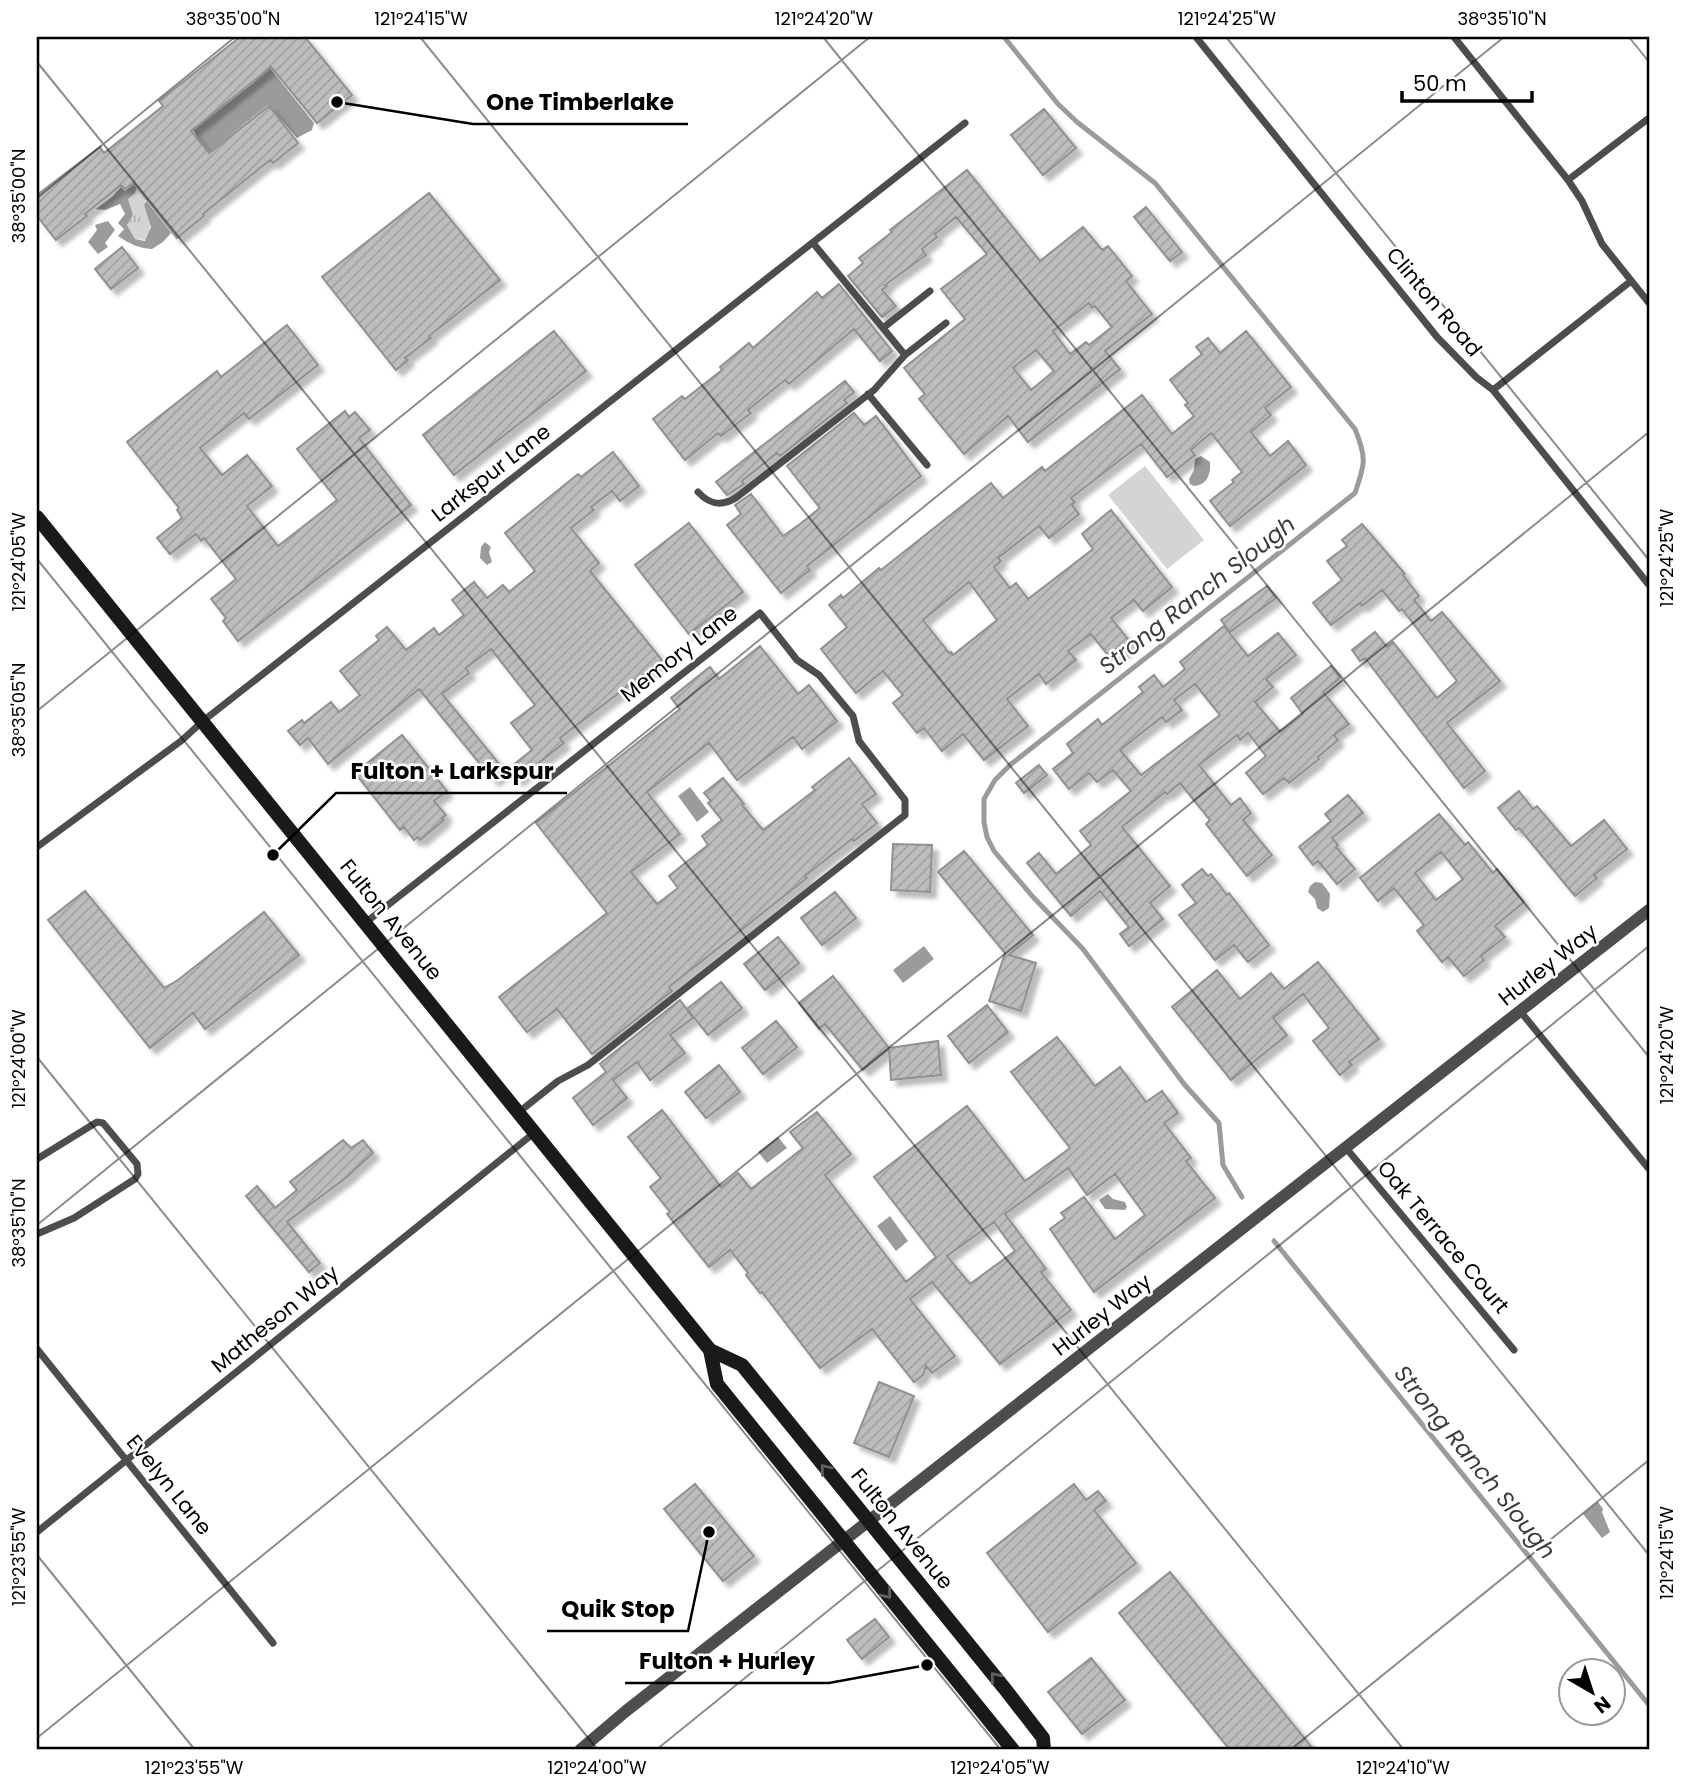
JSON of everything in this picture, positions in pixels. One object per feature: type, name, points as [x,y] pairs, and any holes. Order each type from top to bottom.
[{"type":"main road","name":"Fulton Avenue","points":[[37,517],[710,1350],[742,1365],[1005,1689],[1043,1738],[1044,1750]]},
{"type":"main road","name":"Fulton Avenue","points":[[710,1350],[717,1384],[1013,1750]]},
{"type":"street","name":"Clinton Road","points":[[1196,37],[1437,337],[1476,377],[1493,390],[1649,585]]},
{"type":"street","points":[[1454,37],[1568,180],[1582,201],[1602,244],[1649,303]]},
{"type":"street","points":[[1568,180],[1649,118]]},
{"type":"street","name":"Larkspur Lane","points":[[37,847],[181,741],[965,122]]},
{"type":"street","points":[[813,243],[905,355]]},
{"type":"street","points":[[1493,390],[1631,281]]},
{"type":"street","points":[[883,328],[930,291]]},
{"type":"street","points":[[698,492],[710,503],[724,504],[730,501],[868,394],[905,355],[946,323]]},
{"type":"street","points":[[868,394],[927,466]]},
{"type":"street","name":"Memory Lane","points":[[365,923],[760,612],[797,660],[820,675],[853,716],[859,741],[905,800],[905,815],[588,1065],[558,1082],[519,1112]]},
{"type":"street","name":"Hurley Way","points":[[579,1750],[1649,910]]},
{"type":"street","points":[[1520,1011],[1649,1169]]},
{"type":"street","points":[[37,1159],[97,1122],[103,1124],[139,1169],[135,1179],[74,1218],[37,1234]]},
{"type":"street","name":"Matheson Way","points":[[37,1532],[535,1132]]},
{"type":"street","name":"Oak Terrace Court","points":[[1346,1148],[1514,1350]]},
{"type":"street","name":"Evelyn Lane","points":[[37,1349],[274,1643]]},
{"type":"green space","points":[[169,173],[145,201],[151,223],[147,240],[135,239],[127,225],[133,215],[128,199],[135,193],[138,185]]},
{"type":"green space","points":[[1145,466],[1204,540],[1167,569],[1108,495]]},
{"type":"shaded area","points":[[261,57],[314,123],[312,130],[297,138],[268,105],[147,202],[171,233],[163,242],[152,249],[134,245],[118,236],[124,229],[118,223],[125,214],[120,204],[105,210],[96,209],[121,187],[125,191],[196,135],[193,130],[257,80],[247,67]],"holes":[[[138,185],[150,196],[144,205],[151,227],[145,241],[135,239],[127,225],[133,215],[128,199],[135,193]]]},
{"type":"shaded area","points":[[108,221],[115,230],[105,243],[108,247],[98,254],[88,242],[97,230],[95,225]]},
{"type":"shaded area","points":[[1201,456],[1210,462],[1210,471],[1205,481],[1194,486],[1189,479],[1194,470],[1195,459]]},
{"type":"shaded area","points":[[485,542],[491,547],[489,552],[492,562],[487,565],[480,558],[481,547]]},
{"type":"shaded area","points":[[690,787],[709,812],[697,822],[678,796]]},
{"type":"shaded area","points":[[1315,882],[1322,883],[1330,894],[1329,908],[1323,912],[1317,908],[1315,899],[1308,892]]},
{"type":"shaded area","points":[[924,946],[934,959],[903,983],[893,970]]},
{"type":"shaded area","points":[[778,1137],[787,1148],[767,1163],[758,1152]]},
{"type":"shaded area","points":[[1108,1194],[1113,1199],[1125,1202],[1125,1210],[1105,1209],[1099,1200]]},
{"type":"shaded area","points":[[890,1216],[908,1241],[896,1251],[877,1226]]},
{"type":"shaded area","points":[[1598,1502],[1610,1532],[1602,1538],[1583,1514]]},
{"type":"building","points":[[240,37],[305,37],[352,95],[317,123],[271,67],[191,131],[209,153],[269,106],[298,143],[273,163],[270,160],[177,238],[134,183],[125,189],[121,185],[56,240],[37,216],[37,195],[100,147],[104,153],[163,106],[159,101]]},
{"type":"building","points":[[1044,109],[1076,148],[1043,175],[1011,135]]},
{"type":"building","points":[[967,170],[1040,261],[1083,227],[1102,250],[1108,246],[1132,276],[1126,281],[1152,314],[1105,351],[1120,369],[1028,442],[1008,416],[964,454],[919,399],[925,394],[904,368],[965,319],[941,289],[987,254],[956,217],[922,249],[926,255],[885,285],[887,286],[882,290],[896,306],[882,317],[848,276],[863,263],[859,258],[892,232],[890,230]],"holes":[[[1089,303],[1092,308],[1095,306],[1112,327],[1089,345],[1086,342],[1070,354],[1053,331]],[[1036,350],[1054,371],[1031,390],[1013,368]]]},
{"type":"building","points":[[429,193],[500,280],[429,336],[431,338],[405,358],[408,360],[396,370],[322,277]]},
{"type":"building","points":[[1146,207],[1182,252],[1170,261],[1134,217]]},
{"type":"building","points":[[122,247],[138,268],[111,289],[95,269]]},
{"type":"building","points":[[839,284],[892,351],[880,361],[854,329],[789,384],[785,380],[748,410],[751,413],[721,436],[718,433],[685,460],[653,419],[682,396],[685,399],[722,370],[720,367],[749,343],[753,348],[817,292],[822,298]]},
{"type":"building","points":[[287,325],[318,365],[249,419],[244,413],[200,448],[222,475],[247,455],[272,486],[247,506],[278,546],[337,500],[297,449],[345,411],[349,417],[355,412],[370,430],[359,438],[411,505],[238,641],[223,621],[226,618],[211,599],[236,579],[204,538],[201,541],[196,534],[170,554],[157,538],[182,518],[177,510],[179,508],[127,442],[217,371],[221,377]]},
{"type":"building","points":[[554,331],[586,371],[454,475],[423,435]]},
{"type":"building","points":[[1246,331],[1291,387],[1265,408],[1271,415],[1251,432],[1270,456],[1288,441],[1306,465],[1230,526],[1210,501],[1242,472],[1211,433],[1191,450],[1195,455],[1167,477],[1141,444],[1071,498],[1075,502],[1072,505],[1079,514],[1049,538],[1039,526],[998,558],[1001,561],[994,567],[1010,588],[1016,583],[1028,599],[1093,549],[1082,534],[1111,510],[1172,587],[1143,611],[1134,600],[1111,618],[1132,644],[1112,660],[1091,634],[1068,651],[1076,660],[1046,684],[1039,674],[1007,699],[1028,726],[984,760],[963,734],[942,751],[924,728],[917,733],[893,703],[903,695],[883,671],[856,693],[821,649],[847,627],[829,605],[841,595],[843,598],[879,568],[881,570],[991,483],[1003,498],[1042,467],[1045,471],[1142,395],[1172,434],[1194,416],[1185,405],[1188,403],[1170,380],[1202,354],[1196,347],[1208,338],[1220,353]],"holes":[[[969,582],[997,620],[953,655],[923,620]]]},
{"type":"building","points":[[845,381],[854,392],[844,400],[847,403],[780,456],[777,453],[742,481],[744,484],[727,495],[716,482]]},
{"type":"building","points":[[854,413],[864,425],[876,416],[921,476],[807,566],[810,570],[781,593],[727,525],[741,514],[735,505],[751,494],[783,536],[800,524],[820,508],[787,466]]},
{"type":"building","points":[[613,452],[639,486],[620,501],[612,491],[591,507],[594,510],[571,528],[599,563],[590,571],[662,660],[560,738],[564,743],[517,780],[508,769],[532,750],[511,723],[535,705],[491,649],[466,668],[469,673],[442,694],[505,771],[493,780],[419,689],[328,764],[308,738],[300,745],[288,731],[302,720],[304,723],[331,702],[339,712],[360,695],[340,671],[379,640],[376,636],[387,627],[406,650],[434,628],[439,635],[464,615],[452,600],[474,582],[487,598],[503,585],[509,592],[535,571],[505,533],[578,474],[581,477]]},
{"type":"building","points":[[689,523],[743,592],[689,634],[635,565]]},
{"type":"building","points":[[1362,524],[1405,574],[1403,575],[1419,596],[1414,600],[1431,621],[1442,612],[1500,681],[1447,723],[1485,771],[1464,788],[1365,658],[1360,661],[1352,650],[1375,632],[1387,647],[1393,642],[1437,698],[1457,681],[1402,609],[1399,611],[1382,590],[1331,625],[1313,603],[1342,580],[1327,561],[1347,546],[1342,540]]},
{"type":"building","points":[[1267,586],[1276,598],[1230,632],[1221,620]]},
{"type":"building","points":[[1224,626],[1248,656],[1278,633],[1296,655],[1266,679],[1273,687],[1255,702],[1280,732],[1303,714],[1291,698],[1331,666],[1340,678],[1323,692],[1349,724],[1334,735],[1338,740],[1318,757],[1319,759],[1289,783],[1284,778],[1263,794],[1246,773],[1266,756],[1248,733],[1240,740],[1237,735],[1199,765],[1231,805],[1240,798],[1251,813],[1243,820],[1272,855],[1247,876],[1206,824],[1210,820],[1180,783],[1122,827],[1170,886],[1150,903],[1163,919],[1129,946],[1120,934],[1129,927],[1100,891],[1071,916],[1027,863],[1039,853],[1056,874],[1091,845],[1080,831],[1131,791],[1113,770],[1097,782],[1089,773],[1069,789],[1053,769],[1073,753],[1067,744],[1098,719],[1102,725],[1143,692],[1139,687],[1154,675],[1163,687],[1185,669],[1180,662]],"holes":[[[1195,684],[1220,715],[1141,775],[1120,750],[1162,717],[1166,722],[1182,710],[1174,700]]]},
{"type":"building","points":[[760,646],[798,694],[809,685],[837,721],[802,749],[793,737],[737,780],[709,743],[647,792],[680,834],[631,872],[657,904],[678,888],[669,876],[708,845],[702,836],[722,820],[708,803],[711,801],[704,793],[723,778],[763,830],[815,790],[812,787],[849,758],[876,794],[862,804],[877,823],[805,876],[807,878],[669,987],[672,991],[592,1054],[557,1009],[527,1032],[499,997],[607,913],[536,823],[680,709],[671,698],[697,677],[710,667],[719,679]]},
{"type":"building","points":[[402,735],[447,791],[434,801],[446,815],[442,818],[444,820],[420,840],[418,837],[414,840],[404,827],[400,830],[355,773]]},
{"type":"building","points":[[1039,765],[1047,775],[1024,793],[1016,783]]},
{"type":"building","points":[[1519,791],[1533,809],[1537,806],[1571,846],[1604,820],[1627,849],[1594,875],[1597,878],[1575,896],[1519,828],[1516,830],[1498,808]]},
{"type":"building","points":[[1348,795],[1363,813],[1332,838],[1338,845],[1336,847],[1355,869],[1337,884],[1318,861],[1313,865],[1299,847],[1331,821],[1325,814]]},
{"type":"building","points":[[1439,814],[1465,845],[1468,842],[1493,873],[1497,869],[1524,902],[1495,926],[1505,937],[1481,956],[1484,960],[1464,976],[1448,957],[1442,962],[1417,931],[1424,925],[1394,888],[1378,901],[1360,878]],"holes":[[[1441,852],[1463,879],[1436,900],[1415,873]]]},
{"type":"building","points":[[893,844],[932,845],[930,892],[891,890]]},
{"type":"building","points":[[964,851],[1033,935],[1009,955],[1036,963],[1021,1011],[989,1001],[1005,953],[938,872]]},
{"type":"building","points":[[1202,869],[1208,876],[1211,874],[1227,895],[1229,893],[1269,945],[1248,962],[1234,945],[1215,960],[1179,915],[1196,903],[1182,885]]},
{"type":"building","points":[[85,891],[164,988],[178,980],[264,912],[299,955],[205,1029],[193,1013],[150,1048],[48,920]]},
{"type":"building","points":[[835,892],[856,918],[822,945],[801,918]]},
{"type":"building","points":[[778,937],[799,963],[765,990],[744,964]]},
{"type":"building","points":[[1318,962],[1379,1039],[1349,1062],[1352,1065],[1340,1075],[1313,1041],[1329,1028],[1303,994],[1273,1018],[1287,1035],[1231,1080],[1172,1007],[1217,970],[1240,999],[1271,973],[1284,989]]},
{"type":"building","points":[[833,976],[889,1048],[938,1041],[941,1075],[891,1080],[889,1049],[863,1070],[825,1024],[819,1029],[799,1003]]},
{"type":"building","points":[[721,982],[742,1008],[708,1035],[687,1009]]},
{"type":"building","points":[[680,1000],[693,1018],[670,1035],[685,1053],[650,1080],[637,1062],[613,1080],[627,1098],[593,1125],[573,1098],[606,1072],[600,1064]]},
{"type":"building","points":[[987,1005],[1008,1032],[969,1063],[948,1036]]},
{"type":"building","points":[[776,1021],[797,1047],[763,1074],[742,1048]]},
{"type":"building","points":[[1057,1037],[1095,1086],[1120,1067],[1146,1102],[1162,1091],[1178,1113],[1164,1123],[1191,1158],[1186,1161],[1215,1198],[1094,1292],[1050,1229],[1065,1218],[1061,1213],[1084,1197],[1115,1239],[1145,1215],[1115,1174],[1087,1195],[1068,1168],[1005,1214],[1046,1269],[1041,1272],[1071,1310],[1000,1364],[932,1282],[910,1299],[955,1356],[932,1373],[926,1366],[923,1375],[914,1382],[872,1329],[820,1368],[746,1275],[748,1273],[730,1250],[709,1267],[667,1214],[670,1212],[650,1187],[661,1178],[628,1137],[662,1110],[721,1187],[738,1173],[751,1189],[803,1148],[790,1132],[817,1112],[851,1154],[825,1175],[906,1282],[936,1257],[874,1177],[967,1106],[1025,1181],[1070,1148],[1011,1072]],"holes":[[[994,1222],[1015,1251],[970,1284],[947,1256]]]},
{"type":"building","points":[[719,1065],[740,1092],[706,1118],[685,1092]]},
{"type":"building","points":[[343,1140],[351,1148],[363,1140],[373,1153],[347,1177],[287,1222],[320,1263],[309,1272],[246,1196],[257,1186],[275,1208],[297,1190],[290,1182]]},
{"type":"building","points":[[879,1382],[914,1396],[889,1457],[854,1443]]},
{"type":"building","points":[[695,1484],[754,1556],[723,1581],[664,1509]]},
{"type":"building","points":[[1074,1484],[1086,1500],[1098,1491],[1106,1501],[1094,1510],[1136,1563],[1048,1632],[987,1553]]},
{"type":"building","points":[[1170,1572],[1314,1750],[1230,1750],[1119,1613]]},
{"type":"building","points":[[875,1619],[889,1637],[862,1659],[847,1640]]},
{"type":"building","points":[[1091,1658],[1125,1700],[1082,1734],[1048,1692]]},
{"type":"waterway","name":"Strong Ranch Slough","points":[[1004,37],[1058,104],[1155,183],[1355,429],[1363,454],[1363,468],[1355,493],[1010,765],[995,780],[984,799],[984,822],[994,851],[1083,949],[1184,1084],[1219,1123],[1223,1165],[1242,1197]]},
{"type":"waterway","name":"Strong Ranch Slough","points":[[1274,1241],[1649,1705]]},
{"type":"place","name":"One Timberlake","points":[[337,102]]},
{"type":"place","name":"Fulton + Larkspur","points":[[273,855]]},
{"type":"place","name":"Quik Stop","points":[[709,1532]]},
{"type":"place","name":"Fulton + Hurley","points":[[927,1665]]}]
